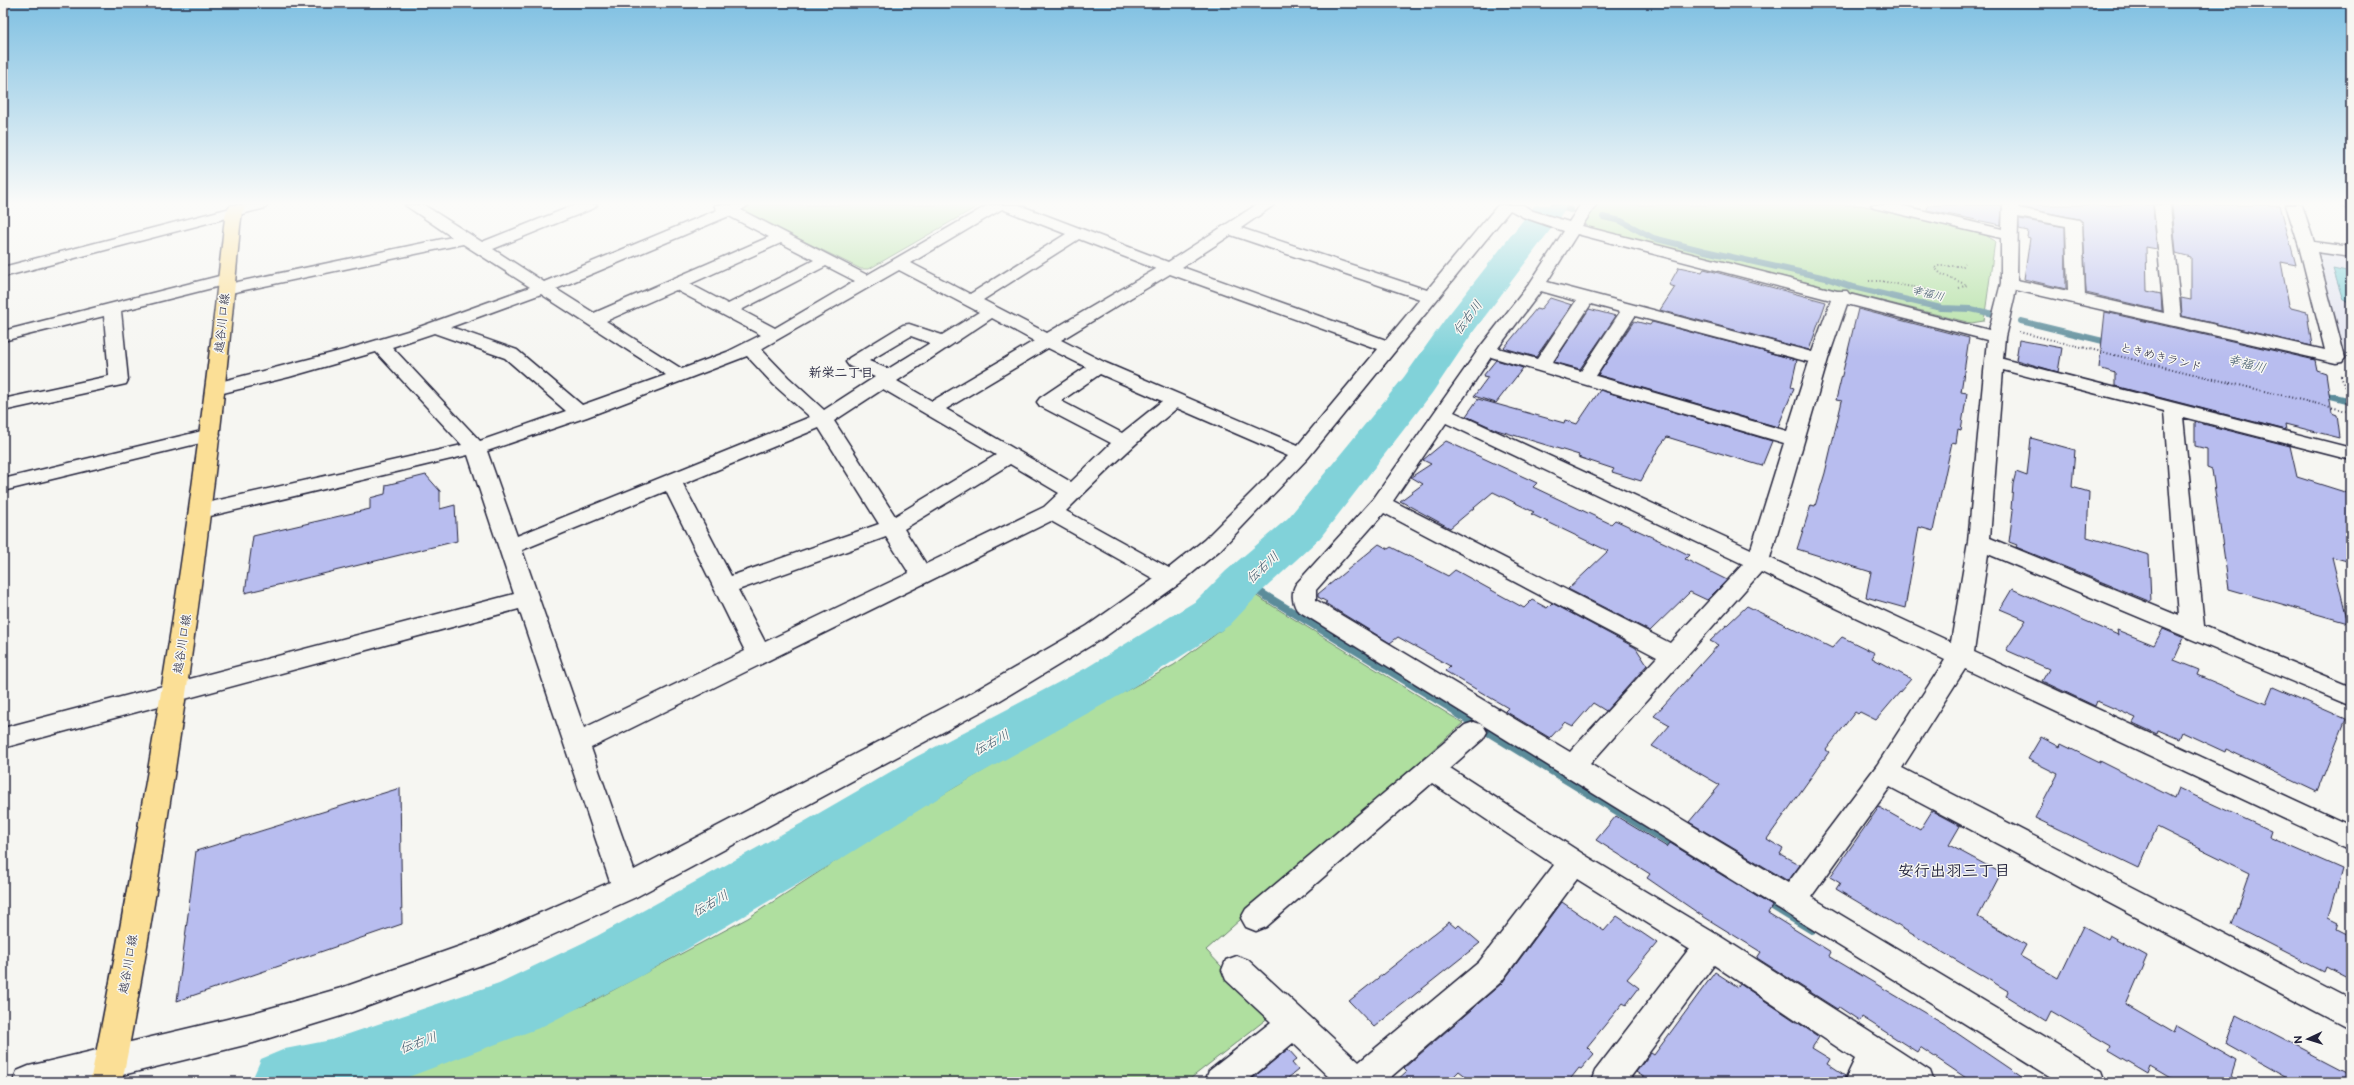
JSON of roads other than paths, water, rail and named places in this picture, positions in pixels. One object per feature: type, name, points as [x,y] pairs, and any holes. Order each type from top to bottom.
[{"type":"main road","name":"越谷川口線","points":[[108,1073],[174,694],[202,511],[230,256]]},
{"type":"street","points":[[3,272],[64,256]]},
{"type":"street","points":[[3,336],[112,308],[227,284],[377,256]]},
{"type":"street","points":[[494,256],[680,376]]},
{"type":"street","points":[[215,389],[324,364],[543,288],[618,256]]},
{"type":"street","points":[[594,320],[740,256]]},
{"type":"street","points":[[817,256],[869,282]]},
{"type":"street","points":[[202,511],[476,448],[580,413],[750,348],[914,256]]},
{"type":"street","points":[[970,301],[1042,256]]},
{"type":"street","points":[[1137,256],[1389,347]]},
{"type":"street","points":[[932,410],[1188,256]]},
{"type":"street","points":[[1311,256],[1429,296]]},
{"type":"street","points":[[30,1082],[108,1073],[348,999],[495,947],[626,888],[975,703],[1094,632],[1171,579],[1212,545],[1301,454],[1429,296],[1470,256]]},
{"type":"street","points":[[1555,256],[1537,285],[1487,350],[1381,503],[1304,589],[1305,604],[1791,902],[2089,1082]]},
{"type":"street","points":[[1683,256],[2005,333]]},
{"type":"street","points":[[1791,902],[1886,772],[1961,655],[1979,542],[1995,362],[2005,333],[2009,283],[2009,256]]},
{"type":"street","points":[[2075,256],[2077,298]]},
{"type":"street","points":[[2167,256],[2173,320]]},
{"type":"street","points":[[2009,283],[2336,358],[2309,256]]},
{"type":"street","points":[[729,310],[826,260]]},
{"type":"street","points":[[900,264],[990,312],[1099,367],[1174,401],[1301,454]]},
{"type":"street","points":[[678,284],[775,335]]},
{"type":"street","points":[[1537,285],[1819,360]]},
{"type":"street","points":[[1572,767],[1758,561],[1796,440],[1819,360],[1842,295]]},
{"type":"street","points":[[1541,366],[1586,299]]},
{"type":"street","points":[[3,405],[119,380],[112,308]]},
{"type":"street","points":[[1584,379],[1630,310]]},
{"type":"street","points":[[510,547],[823,419],[990,312]]},
{"type":"street","points":[[433,326],[511,354],[580,413]]},
{"type":"street","points":[[945,342],[909,329],[856,362],[887,379],[932,410],[1074,493]]},
{"type":"street","points":[[380,345],[476,448],[626,888]]},
{"type":"street","points":[[750,348],[781,381],[823,419],[922,576]]},
{"type":"street","points":[[1487,350],[1796,440]]},
{"type":"street","points":[[1995,362],[2351,454]]},
{"type":"street","points":[[1099,367],[1047,402],[1124,442]]},
{"type":"street","points":[[576,744],[760,656],[1052,512],[1074,493],[1124,442],[1174,401]]},
{"type":"street","points":[[2173,409],[2192,630]]},
{"type":"street","points":[[1443,414],[2351,838]]},
{"type":"street","points":[[3,485],[210,435]]},
{"type":"street","points":[[725,586],[892,527],[1009,456]]},
{"type":"street","points":[[671,481],[760,656]]},
{"type":"street","points":[[1381,503],[1672,655]]},
{"type":"street","points":[[1052,512],[1171,579]]},
{"type":"street","points":[[1979,542],[2351,697]]},
{"type":"street","points":[[3,738],[174,694],[527,599]]},
{"type":"street","points":[[1256,918],[1474,732]]},
{"type":"street","points":[[1431,769],[1573,862],[1710,946],[1918,1082]]},
{"type":"street","points":[[1886,772],[2351,1016]]},
{"type":"street","points":[[1237,970],[1359,1082],[1490,972],[1573,862]]},
{"type":"street","points":[[1607,1082],[1710,946]]},
{"type":"street","points":[[1220,1082],[1293,1023]]},
{"type":"street","points":[[1860,1082],[1876,1054]]},
{"type":"water","points":[[2333,269],[2351,273],[2351,302],[2343,300]]},
{"type":"waterway","name":"伝右川","points":[[285,1082],[331,1073],[516,1007],[619,956],[823,840],[936,772],[1104,681],[1213,613],[1243,582],[1304,528],[1418,385],[1459,326],[1514,256]]},
{"type":"waterway","name":"幸福川","points":[[1726,256],[1826,278],[1849,286],[1941,308],[1971,309],[1994,314]]},
{"type":"waterway","name":"幸福川","points":[[2021,321],[2111,343]]},
{"type":"waterway","name":"幸福川","points":[[2319,393],[2351,401]]},
{"type":"waterway","points":[[1243,582],[1459,713]]},
{"type":"waterway","points":[[1457,712],[1812,929]]},
{"type":"district","name":"新栄二丁目","points":[[841,372]]},
{"type":"district","name":"安行出羽三丁目","points":[[1954,870]]}]
